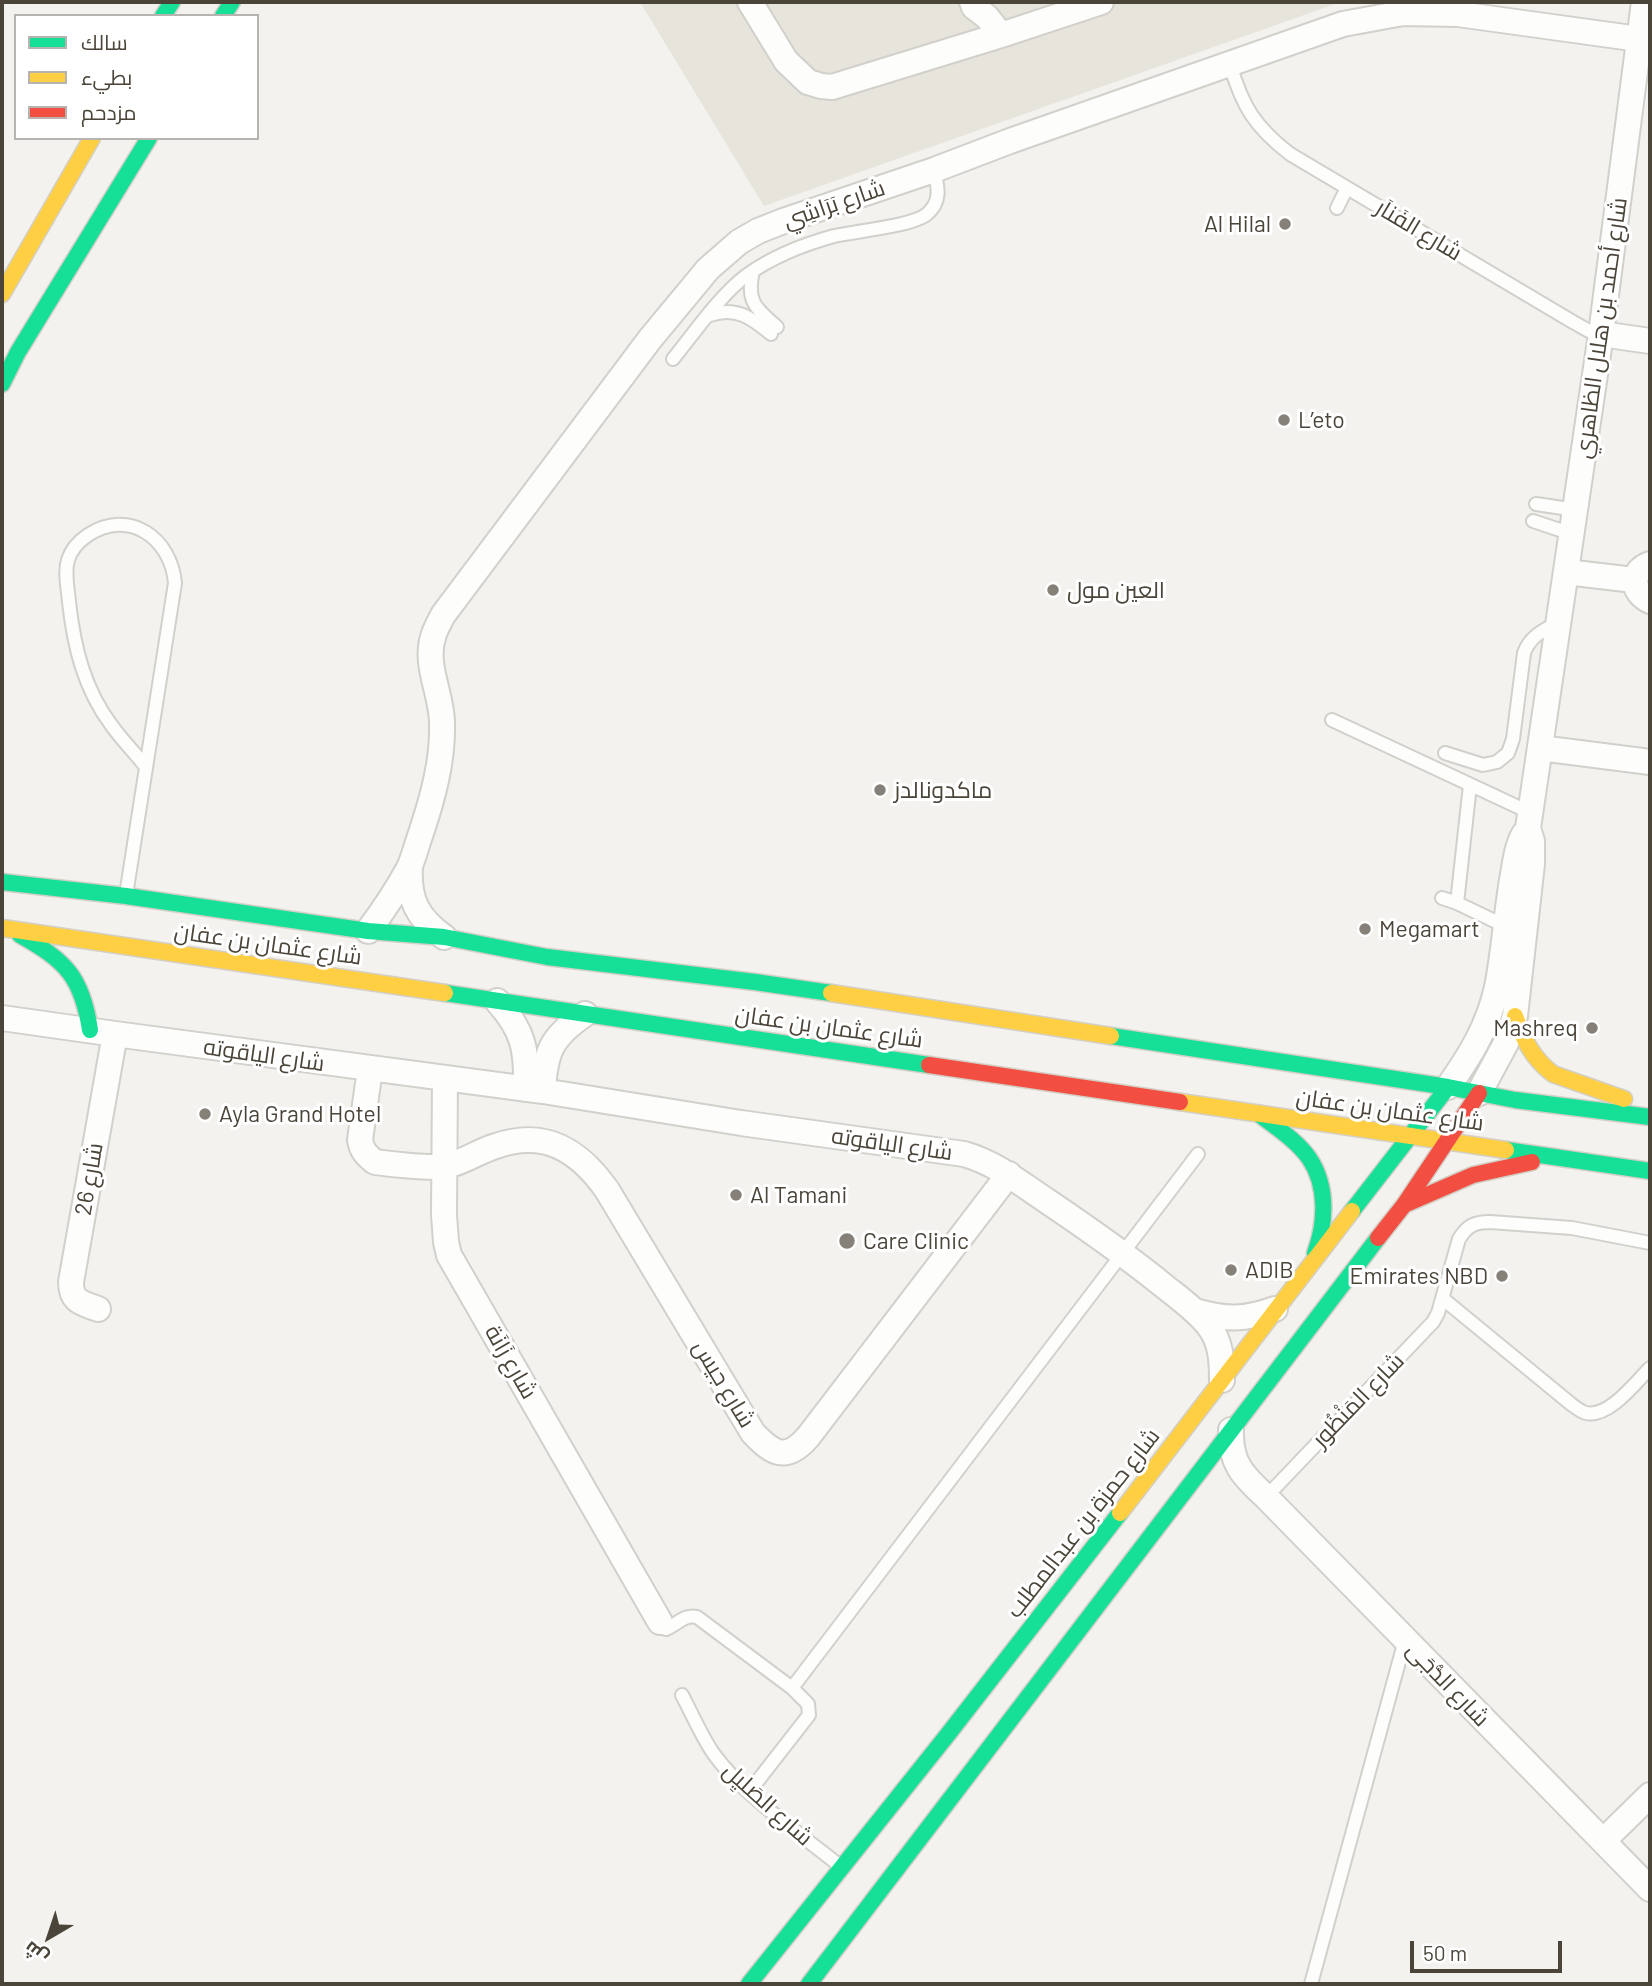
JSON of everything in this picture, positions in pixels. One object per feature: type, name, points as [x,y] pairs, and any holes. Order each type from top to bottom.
[{"type":"main road","points":[[2,294],[91,140]]},
{"type":"main road","points":[[2,384],[18,352],[148,140]]},
{"type":"main road","name":"شارع عثمان بن عفان","points":[[2,882],[126,896],[368,931],[444,937],[547,957],[769,984],[1448,1087],[1515,1100],[1650,1117]]},
{"type":"main road","points":[[5,928],[56,957],[72,974],[85,1001],[89,1030]]},
{"type":"main road","name":"شارع عثمان بن عفان","points":[[5,928],[1650,1171]]},
{"type":"main road","points":[[1515,1016],[1530,1054],[1553,1074],[1650,1108]]},
{"type":"main road","name":"شارع حمزة بن عبدالمطلب","points":[[749,1984],[848,1873],[891,1806],[1448,1087]]},
{"type":"main road","points":[[809,1984],[1404,1205],[1479,1093]]},
{"type":"main road","points":[[1260,1115],[1296,1144],[1310,1160],[1320,1187],[1324,1217],[1311,1262]]},
{"type":"main road","points":[[1471,1145],[1469,1130],[1471,1124],[1478,1121]]},
{"type":"main road","points":[[1404,1205],[1474,1175],[1560,1157]]},
{"type":"street","points":[[750,2],[786,61],[808,82],[832,87],[1101,2]]},
{"type":"street","name":"شارع أحمد بن هلال الظاهري","points":[[1479,1093],[1506,1043],[1515,1016],[1532,864],[1530,820],[1601,334],[1642,85],[1639,39],[1644,2]]},
{"type":"street","points":[[971,44],[973,5]]},
{"type":"street","points":[[973,5],[1001,35]]},
{"type":"street","name":"شارع بَرَاشِي","points":[[368,931],[391,900],[410,866],[434,792],[442,740],[440,698],[430,656],[433,635],[443,615],[650,339],[708,269],[723,255],[758,231],[786,220],[934,170],[1343,23],[1362,10],[1458,14],[1639,39]]},
{"type":"street","name":"شارع الفَناَر","points":[[1601,334],[1650,341]]},
{"type":"street","points":[[1566,572],[1642,572],[1636,590],[1642,597],[1650,600]]},
{"type":"street","points":[[1540,748],[1650,762]]},
{"type":"street","name":"شارع أحمد بن هلال الظاهري","points":[[1448,1087],[1470,1056],[1492,1007],[1517,850],[1530,820]]},
{"type":"street","name":"شارع بَرَاشِي","points":[[410,866],[412,899],[430,927],[444,937]]},
{"type":"street","points":[[497,1001],[511,1016],[522,1035],[535,1090]]},
{"type":"street","points":[[535,1090],[555,1040],[568,1025],[585,1014]]},
{"type":"street","name":"شارع الياقوته","points":[[2,1018],[535,1090],[741,1124],[964,1154],[1009,1174],[1123,1252],[1195,1311],[1218,1342],[1222,1380]]},
{"type":"street","name":"شارع 26","points":[[98,1308],[76,1299],[71,1282],[115,1034]]},
{"type":"street","points":[[370,1069],[360,1140],[361,1149],[366,1156],[375,1162],[444,1167]]},
{"type":"street","name":"شارع زَانَة","points":[[445,1079],[444,1228],[449,1255],[660,1622]]},
{"type":"street","name":"شارع جيس","points":[[444,1167],[519,1139],[543,1140],[567,1150],[582,1161],[596,1174],[607,1190],[753,1433],[771,1450],[781,1453],[792,1452],[808,1437],[1009,1174]]},
{"type":"street","name":"شارع الياقوته","points":[[1195,1311],[1236,1319],[1275,1309]]},
{"type":"street","name":"شارع الدُّجَى","points":[[1231,1430],[1234,1457],[1247,1480],[1650,1889]]},
{"type":"street","points":[[1194,1480],[1220,1473],[1247,1480]]},
{"type":"street","points":[[1603,1841],[1650,1795]]},
{"type":"lane","name":"شارع الفَناَر","points":[[1230,64],[1239,94],[1254,119],[1273,141],[1290,154],[1573,322],[1601,334]]},
{"type":"lane","points":[[673,359],[726,294],[753,271],[811,244],[853,232],[921,219],[934,205],[939,190],[934,170]]},
{"type":"lane","points":[[1337,208],[1347,188]]},
{"type":"lane","points":[[709,315],[726,311],[742,314],[774,330],[752,302],[750,285],[753,271]]},
{"type":"lane","points":[[1536,504],[1574,522]]},
{"type":"lane","points":[[1533,521],[1574,522]]},
{"type":"lane","points":[[126,896],[175,583],[170,558],[155,538],[144,531],[119,525],[94,531],[84,538],[68,558],[66,570],[73,636],[78,660],[98,705],[111,726],[146,767]]},
{"type":"lane","points":[[1446,753],[1483,765],[1497,762],[1508,753],[1513,739],[1524,653],[1535,635],[1559,622]]},
{"type":"lane","points":[[1332,720],[1470,785],[1530,820]]},
{"type":"lane","points":[[1457,903],[1470,785]]},
{"type":"lane","points":[[1443,898],[1505,926]]},
{"type":"lane","points":[[792,1688],[1198,1154]]},
{"type":"lane","name":"شارع المَنْظُور","points":[[1266,1497],[1426,1330],[1437,1313],[1459,1239],[1465,1229],[1477,1222],[1572,1228],[1650,1243]]},
{"type":"lane","points":[[1442,1298],[1571,1404],[1586,1413],[1600,1413],[1615,1404],[1650,1368]]},
{"type":"lane","points":[[660,1622],[666,1629],[691,1615],[697,1616],[792,1688],[808,1704],[810,1715],[749,1792]]},
{"type":"lane","points":[[1311,1984],[1405,1640]]},
{"type":"lane","name":"شارع الصَليِل","points":[[681,1695],[712,1752],[731,1774],[749,1792],[848,1873]]},
{"type":"shaded area","points":[[640,2],[1341,2],[764,206]]},
{"type":"traffic: fast","points":[[164,14],[172,2]]},
{"type":"traffic: fast","points":[[224,14],[232,2]]},
{"type":"traffic: fast","points":[[2,384],[18,352],[148,140]]},
{"type":"traffic: fast","points":[[2,882],[126,896],[368,931],[444,937],[547,957],[831,993]]},
{"type":"traffic: fast","points":[[20,935],[49,953],[69,972],[82,996],[90,1030]]},
{"type":"traffic: fast","points":[[445,993],[929,1065]]},
{"type":"traffic: fast","points":[[1111,1036],[1448,1087],[1515,1100],[1650,1117]]},
{"type":"traffic: fast","points":[[1352,1211],[1448,1087]]},
{"type":"traffic: fast","points":[[1260,1115],[1299,1146],[1309,1158],[1320,1180],[1323,1217],[1315,1253]]},
{"type":"traffic: fast","points":[[1506,1150],[1650,1171]]},
{"type":"traffic: fast","points":[[809,1984],[1378,1238]]},
{"type":"traffic: fast","points":[[749,1984],[1120,1513]]},
{"type":"traffic: slow","points":[[2,294],[91,140]]},
{"type":"traffic: slow","points":[[2,928],[445,993]]},
{"type":"traffic: slow","points":[[831,993],[1111,1036]]},
{"type":"traffic: slow","points":[[1515,1016],[1539,1062],[1553,1074],[1624,1099]]},
{"type":"traffic: slow","points":[[1180,1102],[1506,1150]]},
{"type":"traffic: slow","points":[[1120,1513],[1352,1211]]},
{"type":"traffic: jam","points":[[929,1065],[1180,1102]]},
{"type":"traffic: jam","points":[[1378,1238],[1404,1205],[1479,1093]]},
{"type":"traffic: jam","points":[[1404,1205],[1473,1175],[1532,1162]]},
{"type":"place","name":"Al Hilal","points":[[1285,224]]},
{"type":"place","name":"L’eto","points":[[1284,420]]},
{"type":"place","name":"العين مول","points":[[1053,590]]},
{"type":"place","name":"ماكدونالدز","points":[[880,790]]},
{"type":"place","name":"Megamart","points":[[1365,929]]},
{"type":"place","name":"Mashreq","points":[[1592,1028]]},
{"type":"place","name":"Ayla Grand Hotel","points":[[205,1114]]},
{"type":"place","name":"Al Tamani","points":[[736,1195]]},
{"type":"place","name":"Care Clinic","points":[[847,1241]]},
{"type":"place","name":"ADIB","points":[[1231,1270]]},
{"type":"place","name":"Emirates NBD","points":[[1502,1276]]}]
